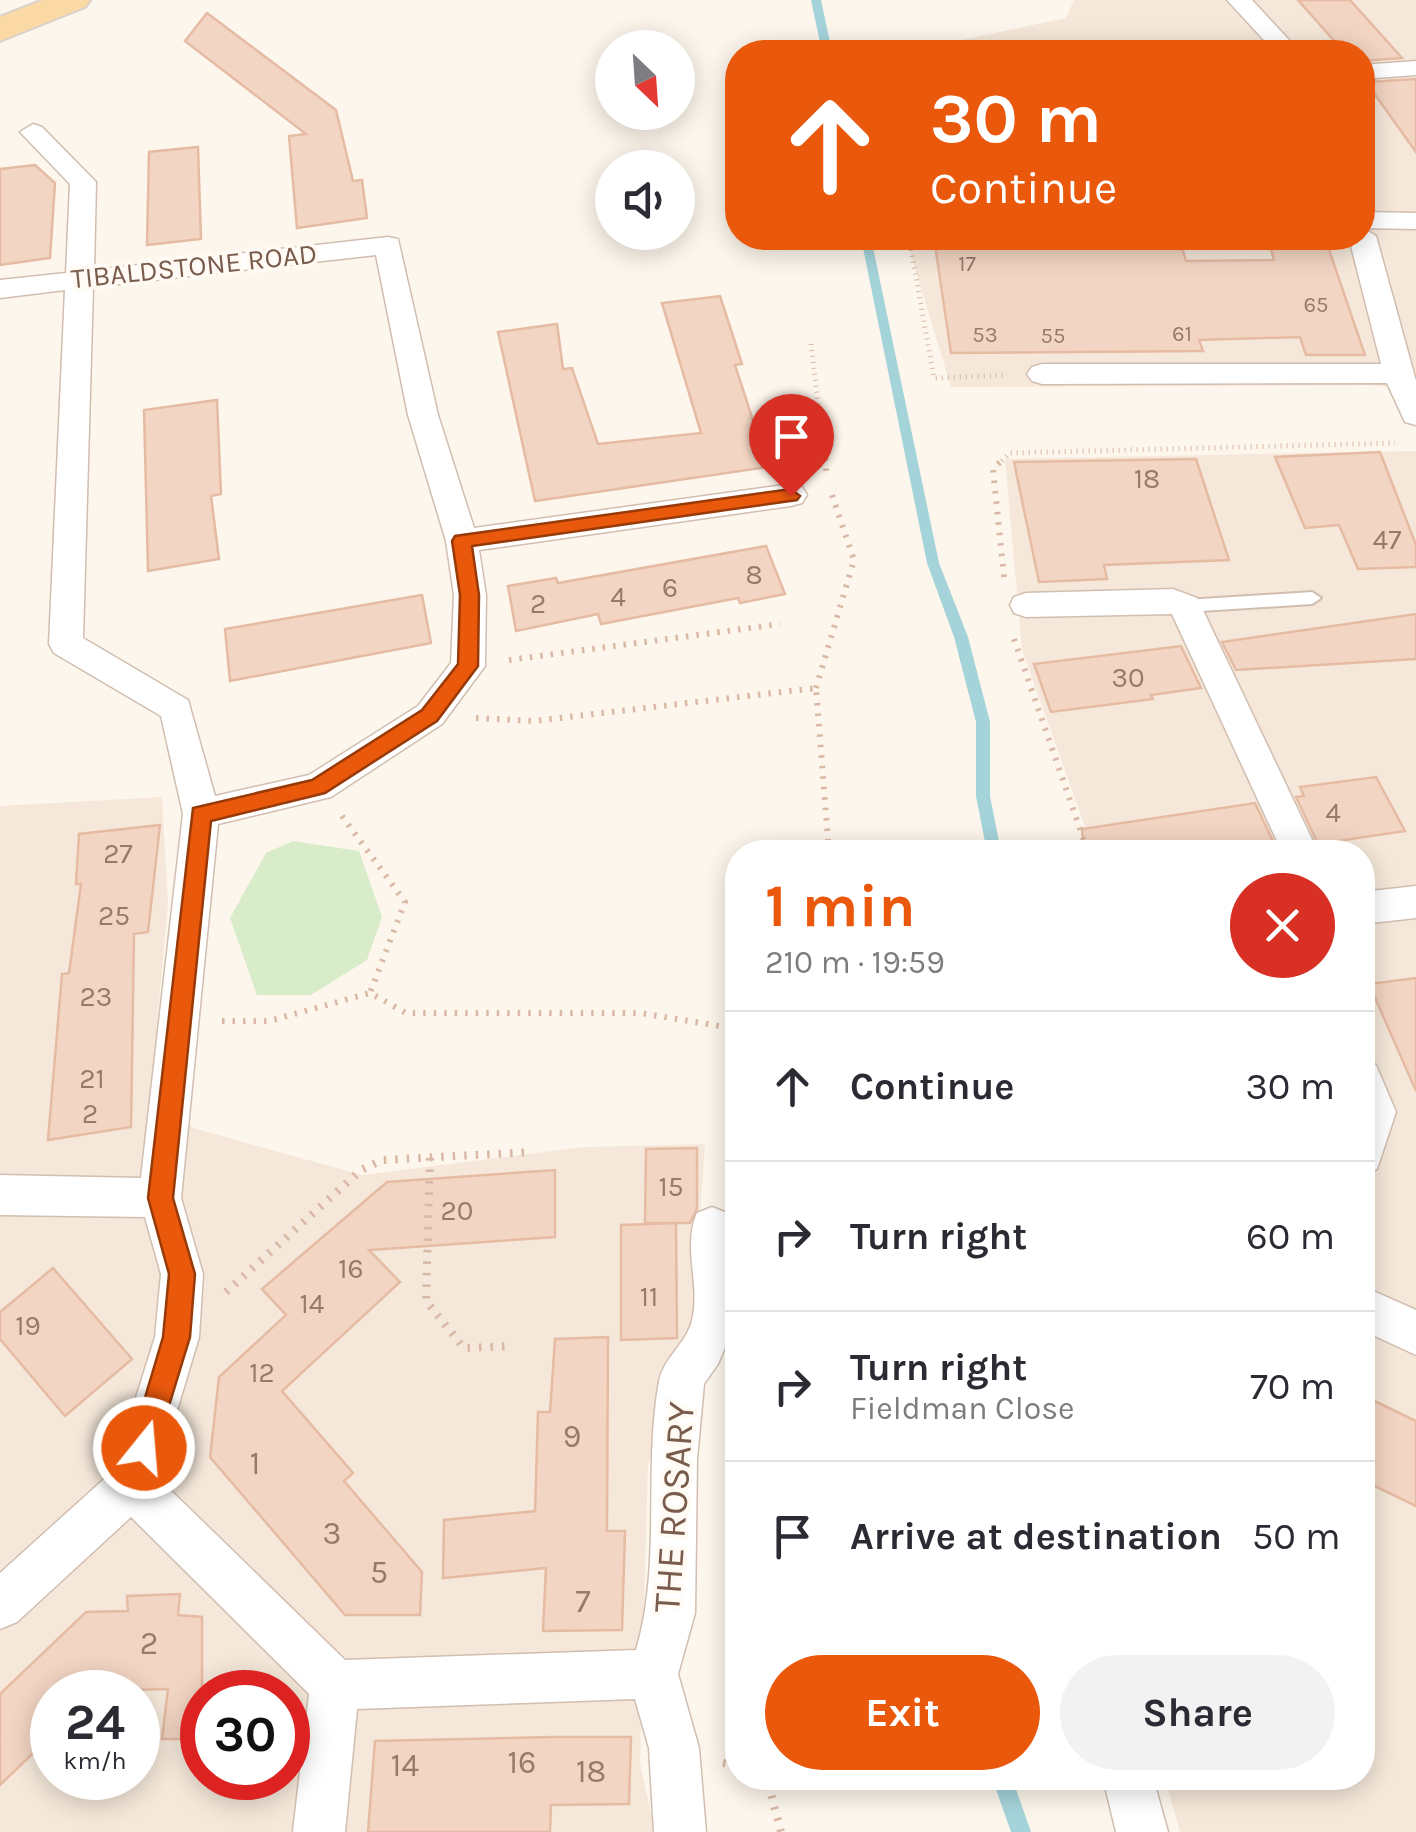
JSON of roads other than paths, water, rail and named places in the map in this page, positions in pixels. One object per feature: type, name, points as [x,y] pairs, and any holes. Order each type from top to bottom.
[{"type":"main road","points":[[0,30],[73,0]]},
{"type":"street","points":[[1239,0],[1277,40]]},
{"type":"street","points":[[1375,71],[1416,68]]},
{"type":"street","points":[[0,1605],[132,1485],[176,1337],[182,1274],[160,1198],[201,814],[176,709],[66,644],[83,182],[33,132]]},
{"type":"street","points":[[1375,220],[1416,221]]},
{"type":"street","name":"TIBALDSTONE ROAD","points":[[0,289],[388,245],[424,415],[462,541]]},
{"type":"street","points":[[1366,250],[1398,372],[1416,415]]},
{"type":"street","points":[[1042,374],[1398,372]]},
{"type":"street","points":[[201,814],[318,787],[430,715],[468,666],[470,595],[462,541],[791,496]]},
{"type":"street","points":[[1014,604],[1173,601],[1185,606],[1294,840]]},
{"type":"street","points":[[1375,907],[1416,902]]},
{"type":"street","points":[[0,1195],[160,1198]]},
{"type":"street","name":"THE ROSARY","points":[[653,1674],[671,1613],[674,1459],[682,1377],[702,1349],[715,1319],[712,1227]]},
{"type":"street","points":[[1375,1313],[1416,1333]]},
{"type":"street","points":[[132,1485],[335,1685],[653,1674],[674,1748],[680,1832]]},
{"type":"street","points":[[320,1832],[335,1685]]},
{"type":"street","points":[[1131,1790],[1142,1832]]},
{"type":"lane","points":[[1185,606],[1312,598]]},
{"type":"waterway","points":[[816,0],[824,40]]},
{"type":"waterway","points":[[868,250],[933,563],[961,637],[983,722],[983,796],[992,840]]},
{"type":"waterway","points":[[1006,1790],[1021,1832]]}]
